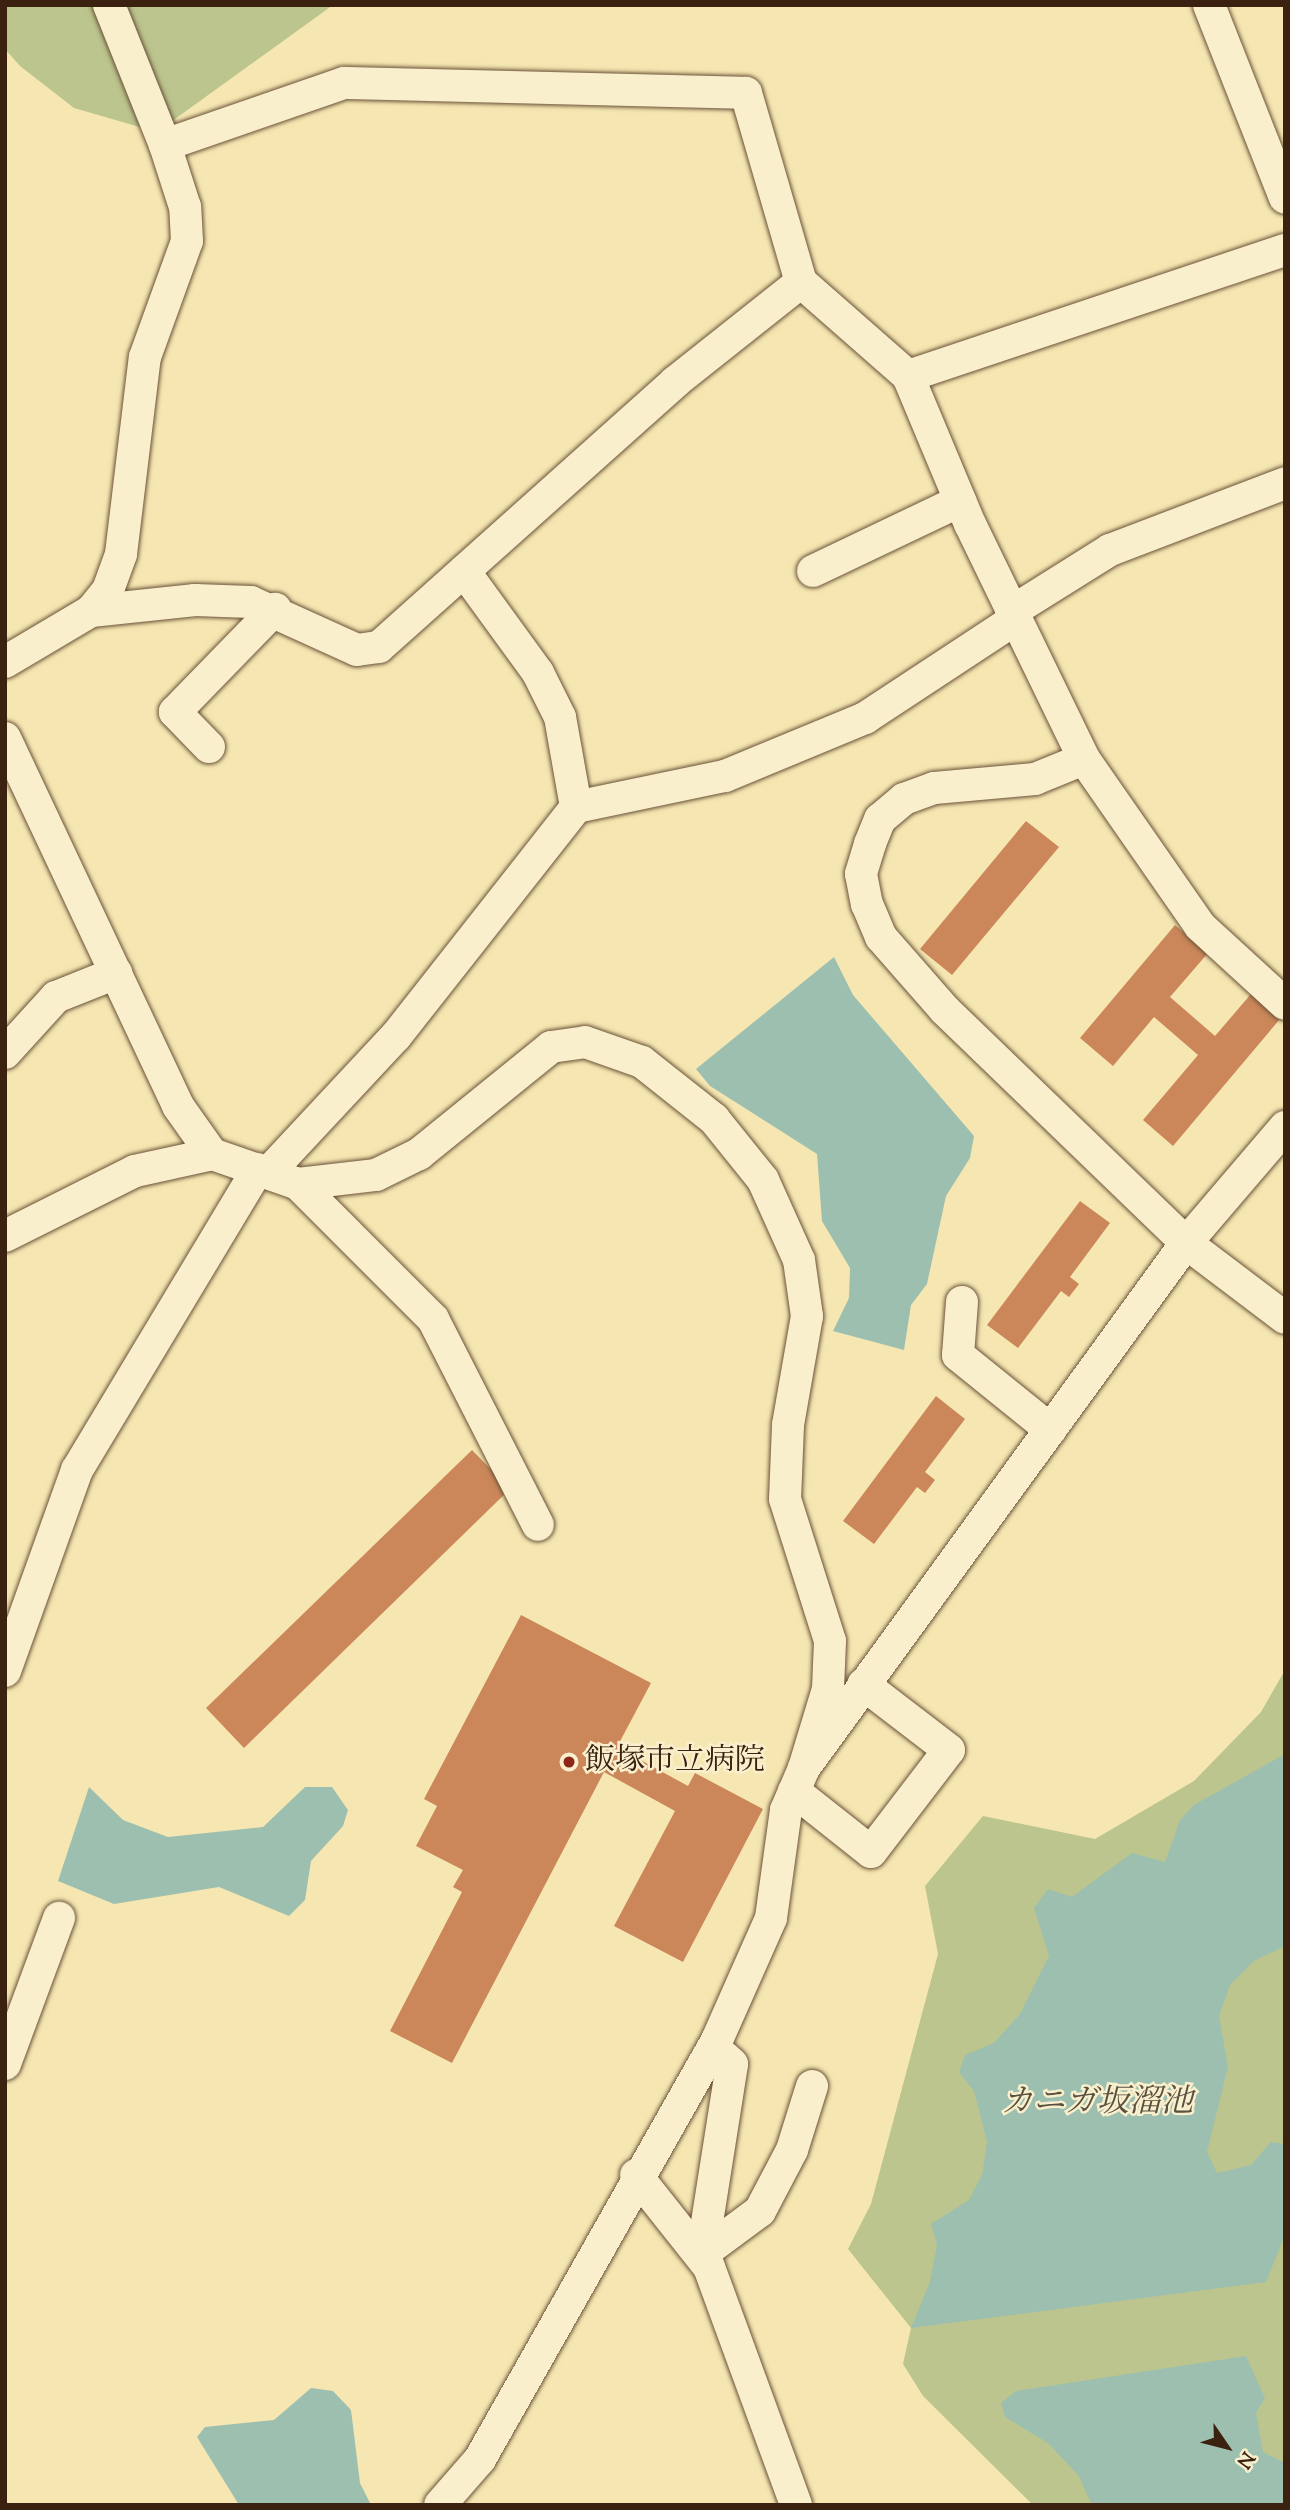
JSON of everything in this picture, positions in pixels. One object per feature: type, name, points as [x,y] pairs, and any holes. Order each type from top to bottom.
[{"type":"street","points":[[5,662],[91,611],[108,590],[121,554],[145,357],[187,241],[185,208],[165,145],[109,5]]},
{"type":"street","points":[[1209,5],[1285,198]]},
{"type":"street","points":[[165,145],[344,83],[746,93],[801,282],[908,376],[1013,616],[1084,759],[1200,926],[1285,1004]]},
{"type":"street","points":[[908,376],[1285,250]]},
{"type":"street","points":[[91,611],[195,600],[275,608],[357,650],[380,647],[675,382],[801,282]]},
{"type":"street","points":[[5,1671],[77,1470],[264,1170],[396,1036],[576,807],[725,776],[865,718],[1110,550],[1285,484]]},
{"type":"street","points":[[813,571],[960,500]]},
{"type":"street","points":[[464,571],[538,673],[560,717],[576,807]]},
{"type":"street","points":[[209,747],[175,712],[275,608]]},
{"type":"street","points":[[5,738],[178,1106],[212,1154]]},
{"type":"street","points":[[1084,759],[1035,779],[934,788],[904,799],[880,819],[861,874],[867,904],[890,948],[945,1010],[1186,1243],[1285,1318]]},
{"type":"street","points":[[5,1052],[56,997],[116,974]]},
{"type":"street","points":[[298,1184],[376,1175],[419,1154],[551,1047],[585,1042],[614,1048],[714,1119],[762,1180],[800,1260],[807,1316],[788,1425],[785,1499],[830,1641],[828,1689],[799,1779],[771,1919],[713,2047],[636,2175],[480,2459],[440,2505]]},
{"type":"street","points":[[799,1779],[863,1684],[1186,1243],[1285,1127]]},
{"type":"street","points":[[5,1236],[135,1171],[212,1154],[298,1184],[433,1319],[538,1525]]},
{"type":"street","points":[[962,1303],[958,1354],[1051,1430]]},
{"type":"street","points":[[799,1779],[871,1852],[949,1750],[863,1684]]},
{"type":"street","points":[[5,2064],[59,1917]]},
{"type":"street","points":[[702,2254],[732,2064],[713,2047]]},
{"type":"street","points":[[702,2254],[760,2211],[792,2150],[812,2085]]},
{"type":"street","points":[[636,2175],[702,2254],[796,2505]]},
{"type":"green space","points":[[5,5],[333,5],[157,132],[74,108],[20,66],[5,49]]},
{"type":"green space","points":[[1285,1670],[1285,2505],[1033,2505],[923,2396],[903,2364],[911,2328],[848,2249],[871,2204],[938,1954],[925,1886],[983,1816],[1095,1839],[1194,1781],[1261,1712]]},
{"type":"water","points":[[834,957],[853,995],[974,1136],[970,1158],[946,1196],[927,1284],[911,1305],[904,1350],[833,1331],[849,1298],[850,1268],[822,1221],[817,1154],[710,1086],[696,1069]]},
{"type":"water","name":"カニガ坂溜池","points":[[1285,1754],[1285,1946],[1254,1961],[1230,1985],[1219,2016],[1228,2067],[1207,2152],[1217,2173],[1251,2165],[1271,2142],[1285,2144],[1285,2235],[1266,2282],[911,2328],[930,2282],[937,2245],[931,2224],[969,2200],[982,2175],[987,2142],[974,2091],[959,2072],[965,2055],[994,2043],[1020,2014],[1049,1956],[1034,1908],[1048,1889],[1072,1897],[1132,1853],[1165,1862],[1180,1820],[1194,1805]]},
{"type":"water","points":[[89,1787],[123,1820],[168,1837],[263,1827],[305,1787],[332,1787],[348,1810],[343,1826],[311,1861],[305,1900],[289,1916],[219,1887],[114,1904],[58,1881]]},
{"type":"water","points":[[1246,2356],[1265,2398],[1256,2413],[1263,2452],[1285,2463],[1285,2505],[1092,2505],[1078,2475],[1048,2443],[1005,2417],[1001,2403],[1016,2391]]},
{"type":"water","points":[[311,2388],[333,2391],[351,2410],[360,2483],[371,2505],[239,2505],[197,2437],[205,2427],[274,2420]]},
{"type":"building","points":[[1026,821],[1059,847],[952,975],[920,949]]},
{"type":"building","points":[[1175,925],[1208,953],[1170,997],[1215,1036],[1251,994],[1280,1019],[1173,1146],[1143,1120],[1198,1055],[1154,1017],[1113,1066],[1080,1038]]},
{"type":"building","points":[[1080,1201],[1110,1223],[1070,1277],[1079,1284],[1069,1297],[1061,1291],[1018,1348],[987,1325]]},
{"type":"building","points":[[936,1396],[965,1419],[925,1472],[935,1480],[925,1493],[917,1487],[874,1544],[843,1521]]},
{"type":"building","points":[[472,1450],[510,1489],[244,1748],[206,1708]]},
{"type":"building","points":[[521,1615],[651,1683],[617,1747],[688,1786],[695,1773],[763,1809],[683,1962],[614,1926],[675,1811],[604,1772],[452,2063],[390,2031],[462,1892],[453,1887],[463,1870],[416,1846],[437,1806],[424,1799]]},
{"type":"place","name":"飯塚市立病院","points":[[569,1762]]}]
